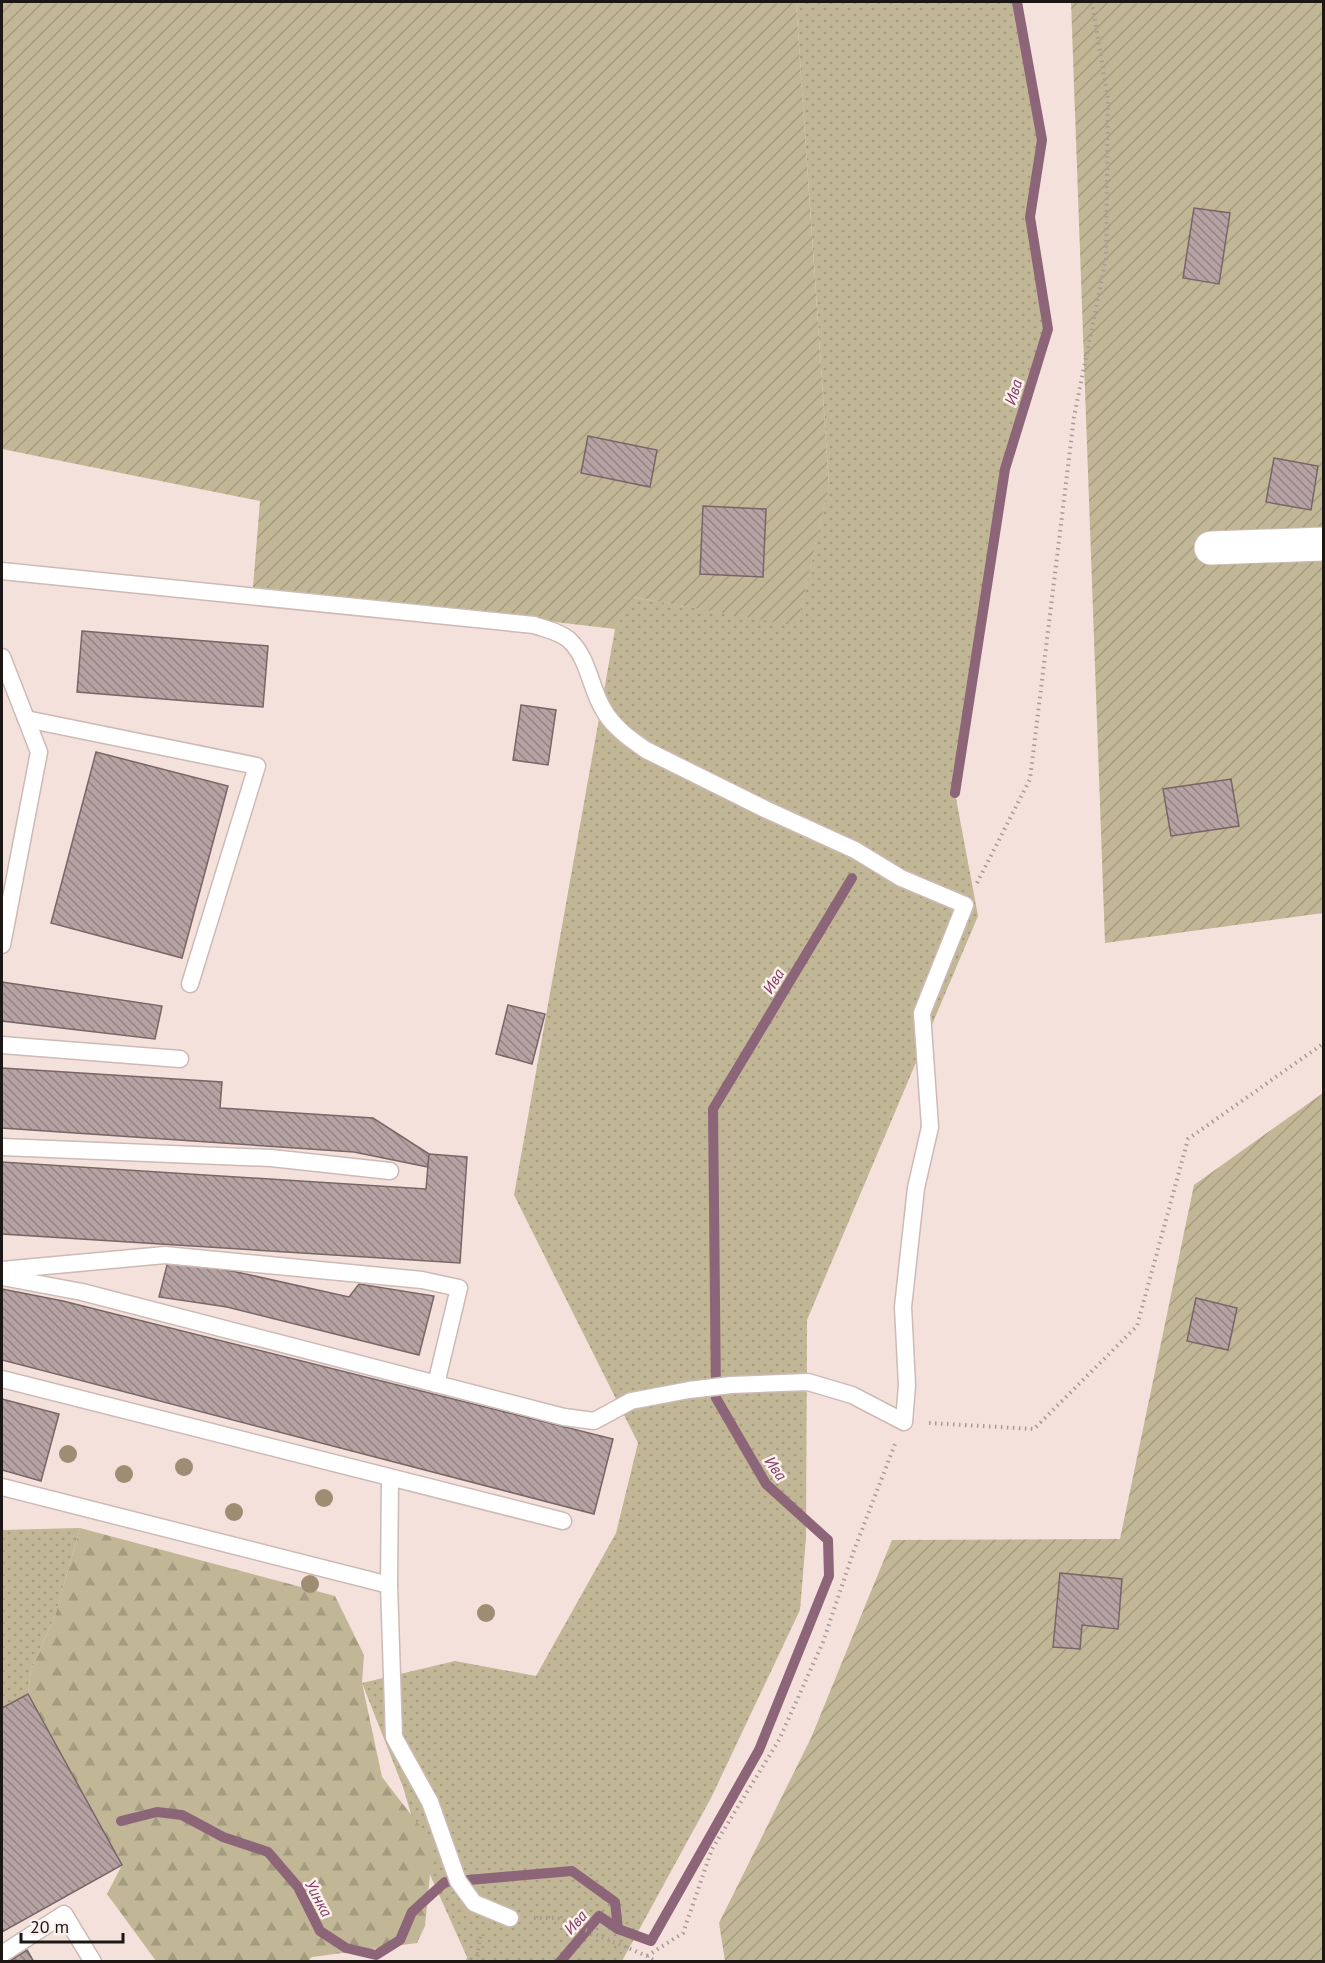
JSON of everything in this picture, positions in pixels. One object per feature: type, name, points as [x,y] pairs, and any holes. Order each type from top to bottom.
[{"type":"street","points":[[1211,548],[1323,544]]},
{"type":"lane","points":[[2,571],[534,626],[554,631],[567,639],[578,651],[603,709],[628,738],[666,761],[855,850],[901,878],[965,905],[922,1013],[930,1127],[916,1188],[903,1307],[907,1385],[903,1422],[852,1395],[808,1382],[732,1385],[689,1390],[631,1401],[594,1421],[564,1417],[82,1292],[2,1276]]},
{"type":"lane","points":[[2,657],[39,752],[2,945]]},
{"type":"lane","points":[[26,719],[257,766],[190,984]]},
{"type":"lane","points":[[2,1045],[180,1059]]},
{"type":"lane","points":[[2,1147],[271,1158],[390,1171]]},
{"type":"lane","points":[[2,1270],[165,1255],[422,1280],[459,1288],[436,1384]]},
{"type":"lane","points":[[2,1378],[563,1521]]},
{"type":"lane","points":[[390,1478],[389,1585],[394,1737],[430,1802],[458,1881],[474,1903],[510,1918]]},
{"type":"lane","points":[[2,1487],[389,1585]]},
{"type":"lane","points":[[2,1954],[64,1914],[93,1962]]},
{"type":"path","points":[[965,905],[1030,779],[1074,417],[1106,259],[1108,99],[1092,2]]},
{"type":"path","points":[[647,1956],[683,1933],[712,1848],[778,1740],[823,1642],[853,1553],[903,1422],[1034,1429],[1137,1326],[1188,1138],[1323,1043]]},
{"type":"path","points":[[557,1918],[647,1956],[656,1962]]},
{"type":"green space","points":[[2,2],[796,2],[829,485],[797,626],[633,597],[615,629],[253,587],[260,501],[2,449]]},
{"type":"green space","points":[[796,2],[1017,2],[1042,140],[1030,217],[1048,329],[1005,469],[955,793],[978,916],[807,1320],[806,1538],[800,1610],[711,1798],[622,1961],[466,1961],[467,1957],[427,1868],[403,1787],[362,1683],[455,1661],[536,1676],[616,1533],[638,1443],[514,1195],[615,629],[632,597],[797,625],[829,484]]},
{"type":"green space","points":[[1071,2],[1323,2],[1323,913],[1105,943]]},
{"type":"green space","points":[[1323,1093],[1323,1961],[725,1961],[719,1923],[811,1738],[892,1540],[1120,1539],[1194,1185]]},
{"type":"green space","points":[[80,1528],[55,1616],[31,1669],[28,1694],[2,1708],[2,1530]]},
{"type":"green space","points":[[80,1528],[335,1596],[364,1655],[362,1683],[382,1777],[433,1843],[425,1926],[417,1943],[312,1957],[308,1961],[156,1961],[107,1894],[122,1865],[28,1694],[31,1669],[55,1616]]},
{"type":"building","points":[[1194,208],[1230,213],[1219,284],[1183,278]]},
{"type":"building","points":[[588,436],[657,450],[650,487],[581,473]]},
{"type":"building","points":[[1274,458],[1318,466],[1311,510],[1266,502]]},
{"type":"building","points":[[703,506],[766,509],[763,577],[700,574]]},
{"type":"building","points":[[82,631],[268,646],[263,707],[77,692]]},
{"type":"building","points":[[521,705],[556,710],[548,765],[513,760]]},
{"type":"building","points":[[96,752],[228,786],[182,958],[51,923]]},
{"type":"building","points":[[1231,779],[1239,826],[1171,836],[1163,789]]},
{"type":"building","points":[[2,982],[162,1006],[155,1039],[2,1021]]},
{"type":"building","points":[[508,1005],[545,1014],[532,1064],[496,1054]]},
{"type":"building","points":[[2,1068],[222,1082],[220,1108],[373,1118],[429,1154],[428,1167],[354,1152],[2,1128]]},
{"type":"building","points":[[429,1154],[467,1157],[460,1263],[2,1234],[2,1162],[426,1189]]},
{"type":"building","points":[[168,1261],[232,1271],[349,1297],[359,1284],[434,1296],[419,1355],[227,1307],[159,1297]]},
{"type":"building","points":[[2,1289],[63,1301],[613,1439],[594,1514],[2,1360]]},
{"type":"building","points":[[1196,1298],[1237,1308],[1228,1350],[1187,1341]]},
{"type":"building","points":[[2,1399],[59,1414],[41,1481],[2,1470]]},
{"type":"building","points":[[1060,1573],[1122,1579],[1118,1629],[1082,1625],[1080,1649],[1053,1647]]},
{"type":"building","points":[[28,1694],[122,1865],[2,1932],[2,1708]]},
{"type":"building","points":[[27,1950],[34,1962],[8,1962]]},
{"type":"waterway","name":"Ива","points":[[955,793],[1005,469],[1048,329],[1030,217],[1042,140],[1017,2]]},
{"type":"waterway","name":"Ива","points":[[560,1962],[599,1916],[618,1929],[651,1941],[759,1750],[829,1576],[828,1540],[766,1484],[716,1398],[713,1109],[852,878]]},
{"type":"waterway","name":"Уинка","points":[[121,1821],[157,1812],[182,1815],[223,1837],[268,1852],[298,1887],[320,1931],[346,1948],[376,1955],[400,1940],[412,1912],[445,1882],[572,1871],[615,1902],[618,1929]]}]
